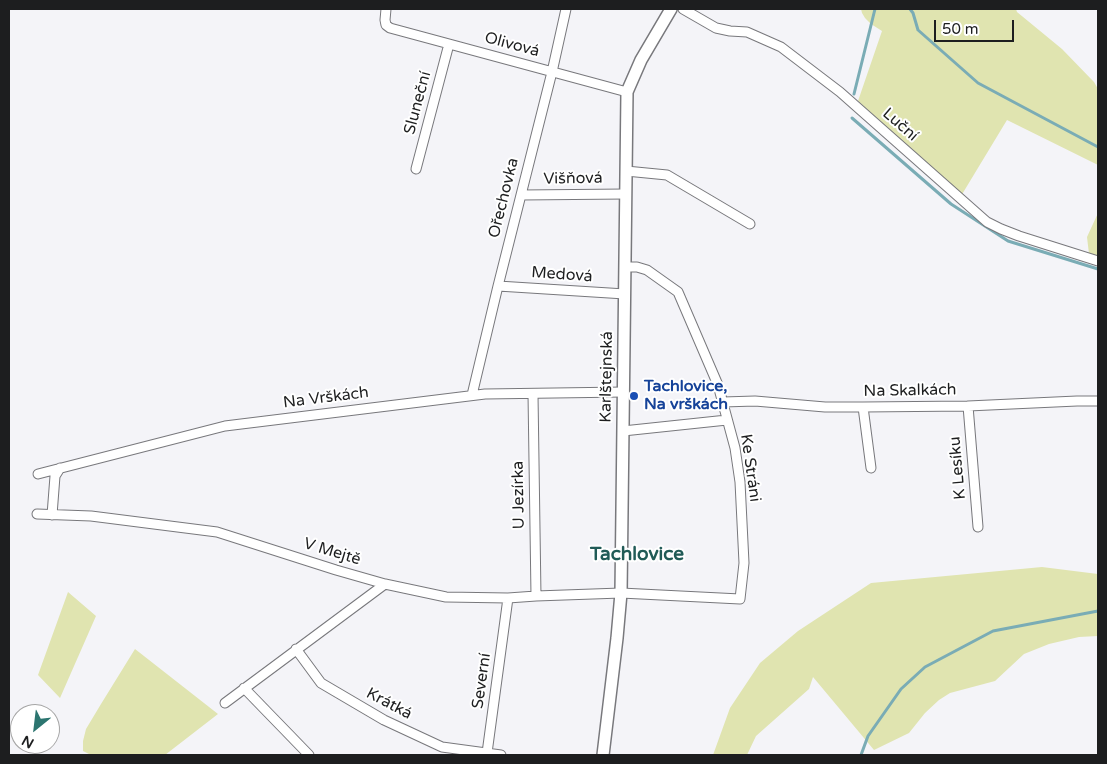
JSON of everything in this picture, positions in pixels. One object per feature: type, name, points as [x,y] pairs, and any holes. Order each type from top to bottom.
[{"type":"main road","name":"Karlštejnská","points":[[603,755],[621,593],[627,92],[641,60],[671,9]]},
{"type":"street","name":"Olivová","points":[[386,9],[384,20],[390,28],[627,92]]},
{"type":"street","name":"Ořechovka","points":[[472,395],[566,9]]},
{"type":"street","name":"Luční","points":[[682,9],[716,28],[747,32],[781,47],[840,92],[987,222],[1019,236],[1098,261]]},
{"type":"street","name":"Sluneční","points":[[416,169],[449,44]]},
{"type":"street","points":[[626,171],[667,175],[750,224]]},
{"type":"street","name":"Višňová","points":[[521,195],[626,194]]},
{"type":"street","name":"Ke Stráni","points":[[621,593],[740,599],[744,563],[740,482],[735,448],[718,385],[678,292],[647,270],[625,266]]},
{"type":"street","name":"Medová","points":[[498,286],[625,294]]},
{"type":"street","name":"Na Vrškách","points":[[38,474],[225,426],[472,395],[624,392]]},
{"type":"street","name":"U Jezírka","points":[[533,394],[536,596]]},
{"type":"street","name":"Na Skalkách","points":[[723,402],[755,401],[825,407],[863,407],[968,406],[1098,401]]},
{"type":"street","name":"K Lesíku","points":[[968,406],[978,527]]},
{"type":"street","points":[[863,407],[871,468]]},
{"type":"street","points":[[623,431],[727,420]]},
{"type":"street","points":[[52,515],[55,476],[60,468]]},
{"type":"street","name":"V Mejtě","points":[[37,514],[91,516],[217,532],[385,584],[446,597],[508,598],[621,593]]},
{"type":"street","points":[[225,703],[385,584]]},
{"type":"street","name":"Severní","points":[[487,753],[508,598]]},
{"type":"street","name":"Krátká","points":[[296,649],[321,683],[384,720],[442,747],[487,753]]},
{"type":"street","points":[[244,688],[308,755]]},
{"type":"street","points":[[487,753],[501,755]]},
{"type":"green space","points":[[861,9],[1016,9],[1017,12],[1062,49],[1094,82],[1098,89],[1098,165],[1007,120],[961,196],[858,101],[882,31],[865,18]]},
{"type":"green space","points":[[1098,213],[1098,257],[1089,254],[1087,237]]},
{"type":"green space","points":[[1042,567],[1098,574],[1098,636],[1079,637],[1049,644],[1024,654],[995,681],[950,693],[925,713],[909,733],[874,750],[813,677],[809,689],[756,736],[747,755],[713,755],[730,708],[760,663],[798,631],[871,583]]},
{"type":"green space","points":[[68,592],[96,616],[60,698],[38,675]]},
{"type":"green space","points":[[135,649],[218,714],[165,755],[91,755],[83,751],[86,729]]},
{"type":"waterway","points":[[854,94],[875,9]]},
{"type":"waterway","points":[[910,9],[918,30],[978,83],[1098,147]]},
{"type":"waterway","points":[[852,118],[951,204],[1008,241],[1098,269]]},
{"type":"waterway","points":[[861,755],[868,736],[901,689],[925,667],[993,631],[1098,611]]},
{"type":"place","name":"Tachlovice, Na vrškách","points":[[634,396]]},
{"type":"district","name":"Tachlovice","points":[[637,555]]}]
